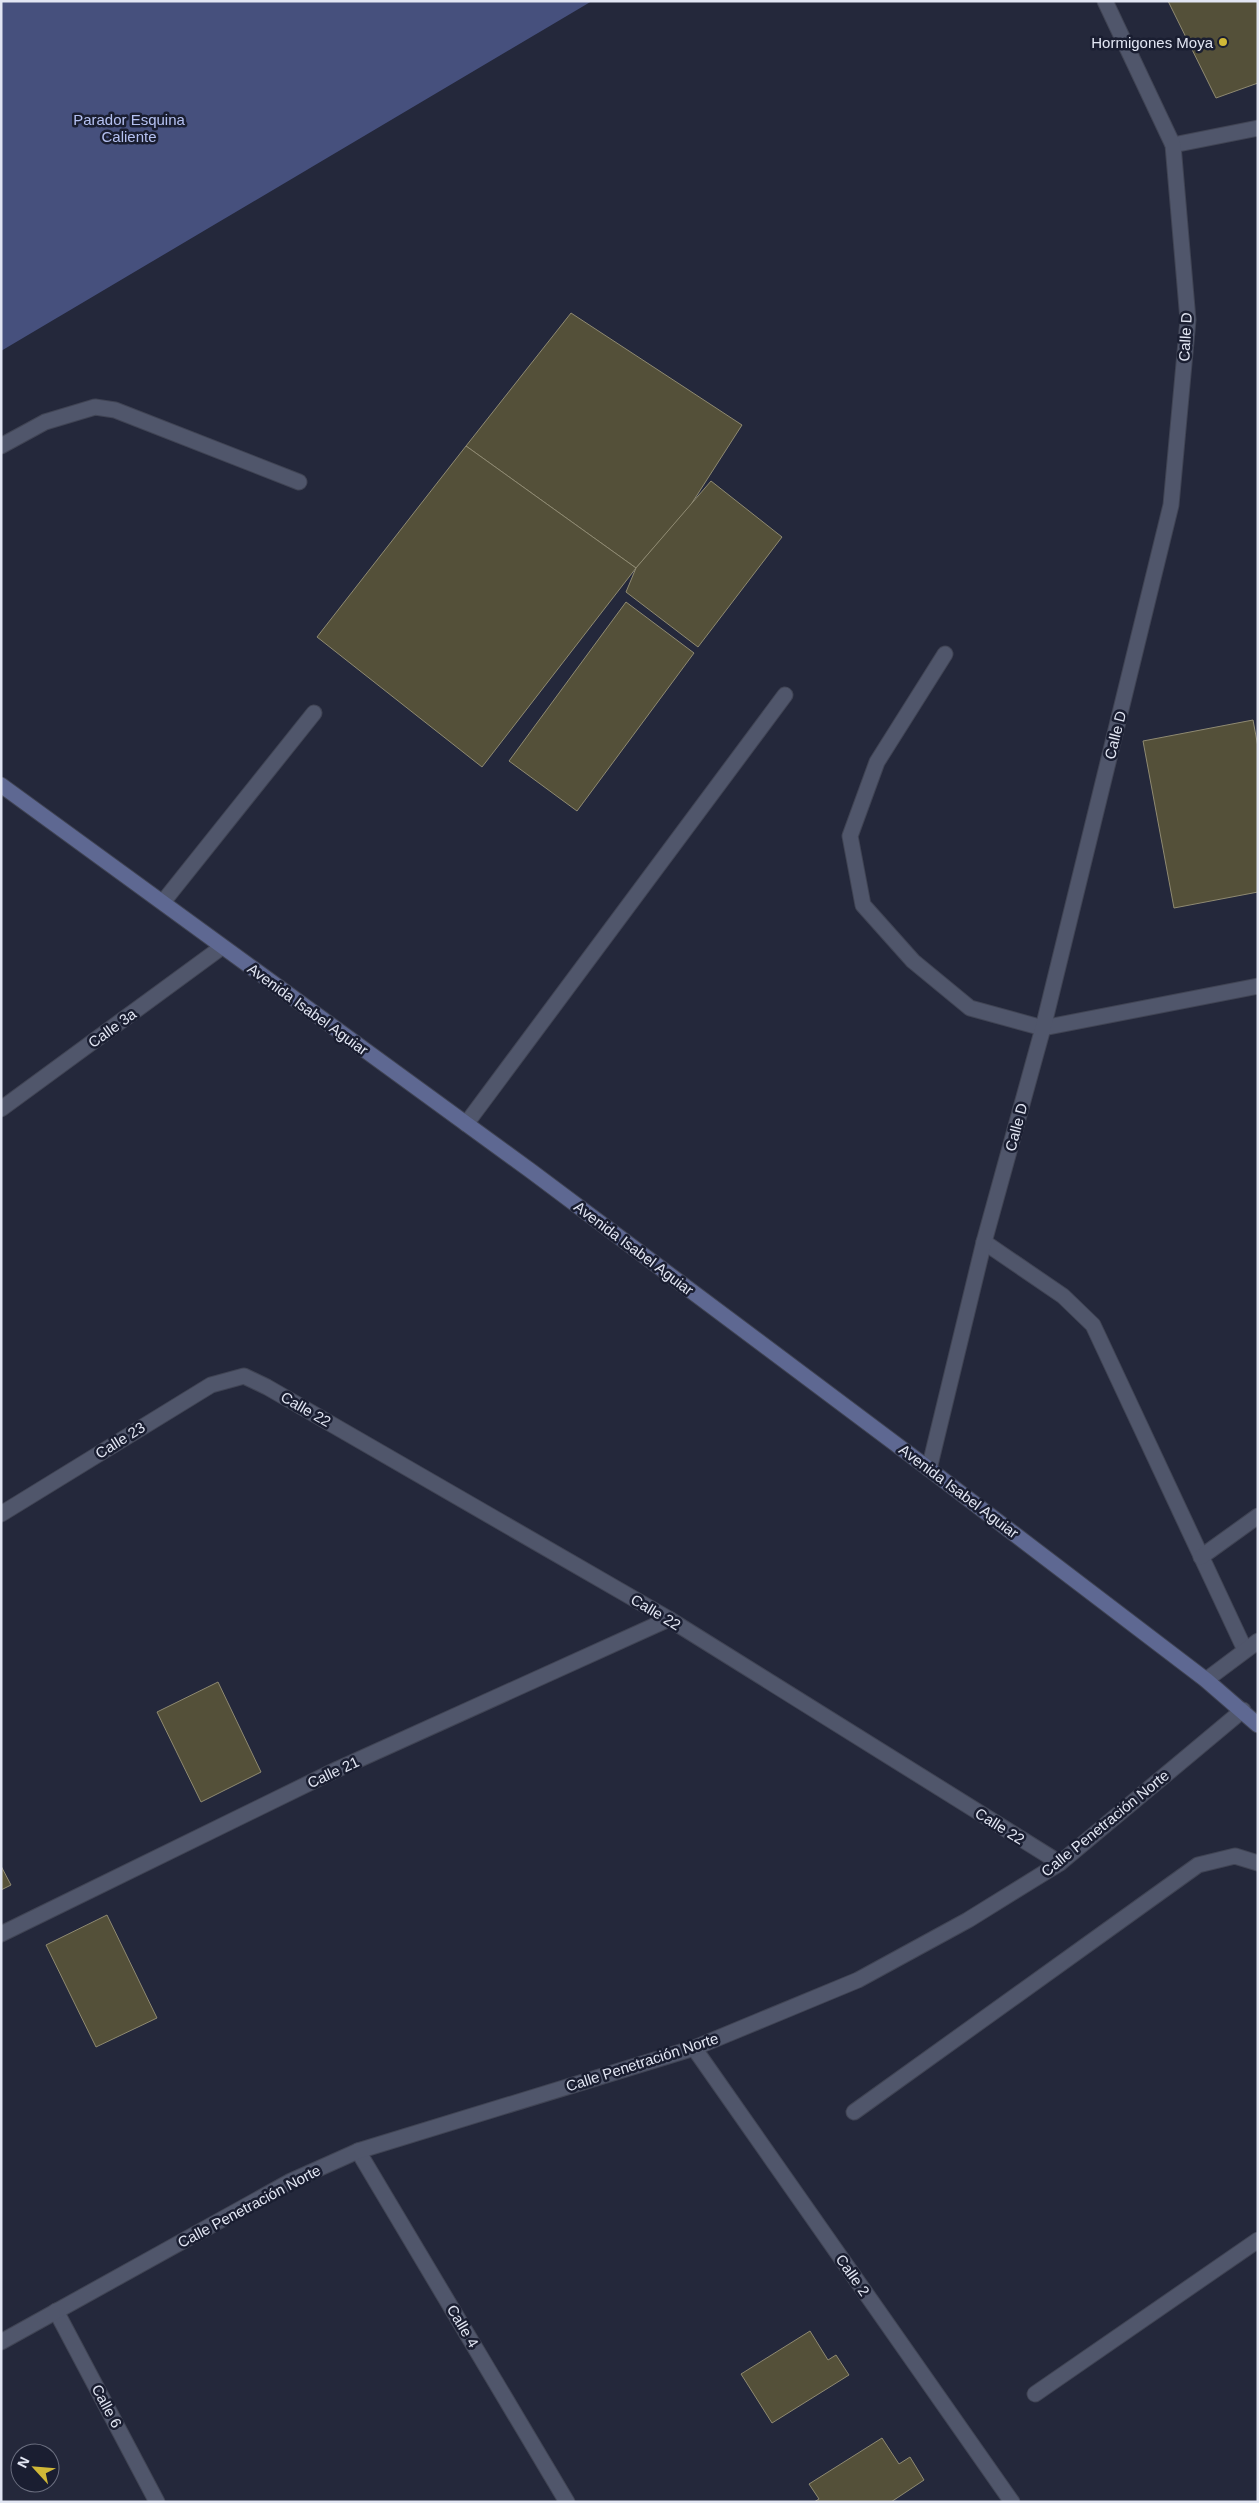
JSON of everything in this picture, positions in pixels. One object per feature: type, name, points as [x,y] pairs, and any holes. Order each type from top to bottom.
[{"type":"main road","name":"Avenida Isabel Aguiar","points":[[1,785],[466,1124],[929,1469],[1206,1680],[1243,1710],[1258,1725]]},
{"type":"street","name":"Calle D","points":[[929,1469],[984,1242],[1043,1028],[1170,505],[1188,320],[1173,145],[1105,1]]},
{"type":"street","points":[[1173,145],[1258,128]]},
{"type":"street","points":[[1,446],[45,422],[95,408],[115,410],[299,482]]},
{"type":"street","points":[[945,654],[877,762],[850,836],[863,905],[913,961],[970,1008],[1043,1028],[1258,986]]},
{"type":"street","points":[[466,1124],[785,695]]},
{"type":"street","points":[[163,902],[314,713]]},
{"type":"street","name":"Calle 3a","points":[[1,1108],[222,947]]},
{"type":"street","points":[[984,1242],[1063,1296],[1092,1325],[1246,1650]]},
{"type":"street","name":"Calle 23","points":[[1,1514],[211,1385],[244,1376]]},
{"type":"street","name":"Calle 22","points":[[244,1376],[267,1387],[669,1619],[1060,1863]]},
{"type":"street","points":[[1201,1557],[1258,1516]]},
{"type":"street","name":"Calle 21","points":[[1,1934],[338,1769],[669,1619]]},
{"type":"street","points":[[1206,1680],[1258,1641]]},
{"type":"street","name":"Calle Penetración Norte","points":[[1,2342],[291,2180],[358,2151],[694,2048],[858,1980],[968,1920],[1060,1863],[1243,1710]]},
{"type":"street","points":[[854,2112],[1198,1866],[1235,1856],[1258,1863]]},
{"type":"street","name":"Calle 2","points":[[694,2048],[1012,2502]]},
{"type":"street","name":"Calle 4","points":[[358,2151],[568,2502]]},
{"type":"street","points":[[1035,2394],[1258,2240]]},
{"type":"street","name":"Calle 6","points":[[56,2311],[157,2502]]},
{"type":"green space","name":"Parador Esquina Caliente","points":[[1,1],[592,1],[1,351]]},
{"type":"building","name":"Hormigones Moya","points":[[1168,1],[1258,1],[1258,83],[1216,98]]},
{"type":"building","points":[[571,313],[742,425],[690,506],[636,568],[466,446]]},
{"type":"building","points":[[466,446],[636,568],[482,767],[317,637]]},
{"type":"building","points":[[711,481],[782,537],[698,647],[626,592],[636,568]]},
{"type":"building","points":[[626,602],[694,653],[577,811],[509,761]]},
{"type":"building","points":[[1253,720],[1258,747],[1258,892],[1174,908],[1143,741]]},
{"type":"building","points":[[218,1682],[261,1772],[201,1802],[157,1712]]},
{"type":"building","points":[[1,1866],[11,1885],[1,1890]]},
{"type":"building","points":[[107,1915],[157,2018],[96,2047],[46,1945]]},
{"type":"building","points":[[810,2331],[828,2360],[836,2355],[849,2375],[772,2423],[741,2374]]},
{"type":"building","points":[[882,2438],[899,2464],[910,2457],[924,2480],[891,2502],[814,2502],[819,2499],[809,2484]]},
{"type":"place","name":"Hormigones Moya","points":[[1223,42]]}]
